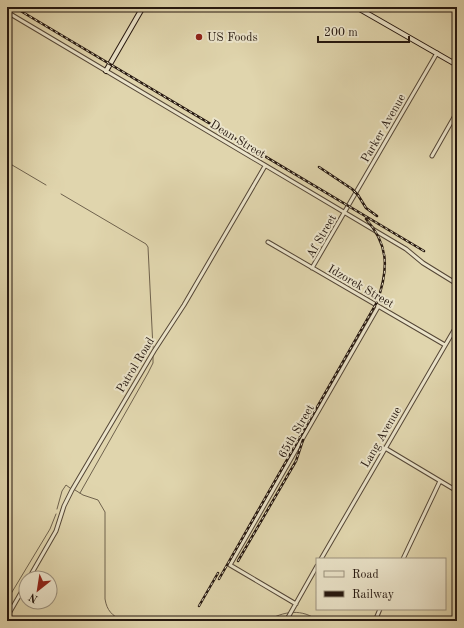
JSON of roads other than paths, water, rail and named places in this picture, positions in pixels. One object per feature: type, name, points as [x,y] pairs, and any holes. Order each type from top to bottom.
[{"type":"main road","points":[[106,71],[143,7]]},
{"type":"main road","points":[[356,7],[363,9],[457,65]]},
{"type":"street","name":"Dean Street","points":[[7,12],[406,249],[422,263],[457,284]]},
{"type":"street","name":"Parker Avenue","points":[[344,213],[437,53]]},
{"type":"street","points":[[432,156],[457,112]]},
{"type":"street","name":"Patrol Road","points":[[34,570],[56,531],[66,502],[72,490],[145,365],[190,294],[265,166]]},
{"type":"street","name":"Af Street","points":[[312,268],[344,213]]},
{"type":"street","name":"Idzorek Street","points":[[268,242],[445,345]]},
{"type":"street","name":"65th Street","points":[[296,604],[230,565],[378,307]]},
{"type":"street","name":"Lang Avenue","points":[[322,558],[457,326]]},
{"type":"street","points":[[385,448],[457,491]]},
{"type":"street","points":[[403,558],[440,481]]},
{"type":"street","points":[[286,621],[316,568]]},
{"type":"street","points":[[7,617],[18,598]]},
{"type":"street","points":[[375,621],[380,610]]},
{"type":"waterway","points":[[7,162],[46,185]]},
{"type":"waterway","points":[[61,194],[146,244],[148,247],[153,348]]},
{"type":"waterway","points":[[80,493],[148,373],[153,363],[153,356]]},
{"type":"waterway","points":[[57,509],[62,491],[66,485],[70,488]]},
{"type":"waterway","points":[[75,490],[83,495],[98,500],[105,512],[105,599],[110,612],[122,621]]},
{"type":"waterway","points":[[9,597],[50,529],[56,514]]},
{"type":"waterway","points":[[267,621],[280,615],[293,612],[306,614],[318,621]]},
{"type":"railway","points":[[14,7],[424,251]]},
{"type":"railway","points":[[319,167],[352,189],[358,195],[366,208],[377,216]]},
{"type":"railway","points":[[219,579],[377,302],[381,291],[385,269],[385,259],[379,239],[374,229],[366,219]]},
{"type":"railway","points":[[238,561],[296,461],[303,440]]},
{"type":"railway","points":[[199,606],[218,573]]},
{"type":"place","name":"US Foods","points":[[199,37]]}]
